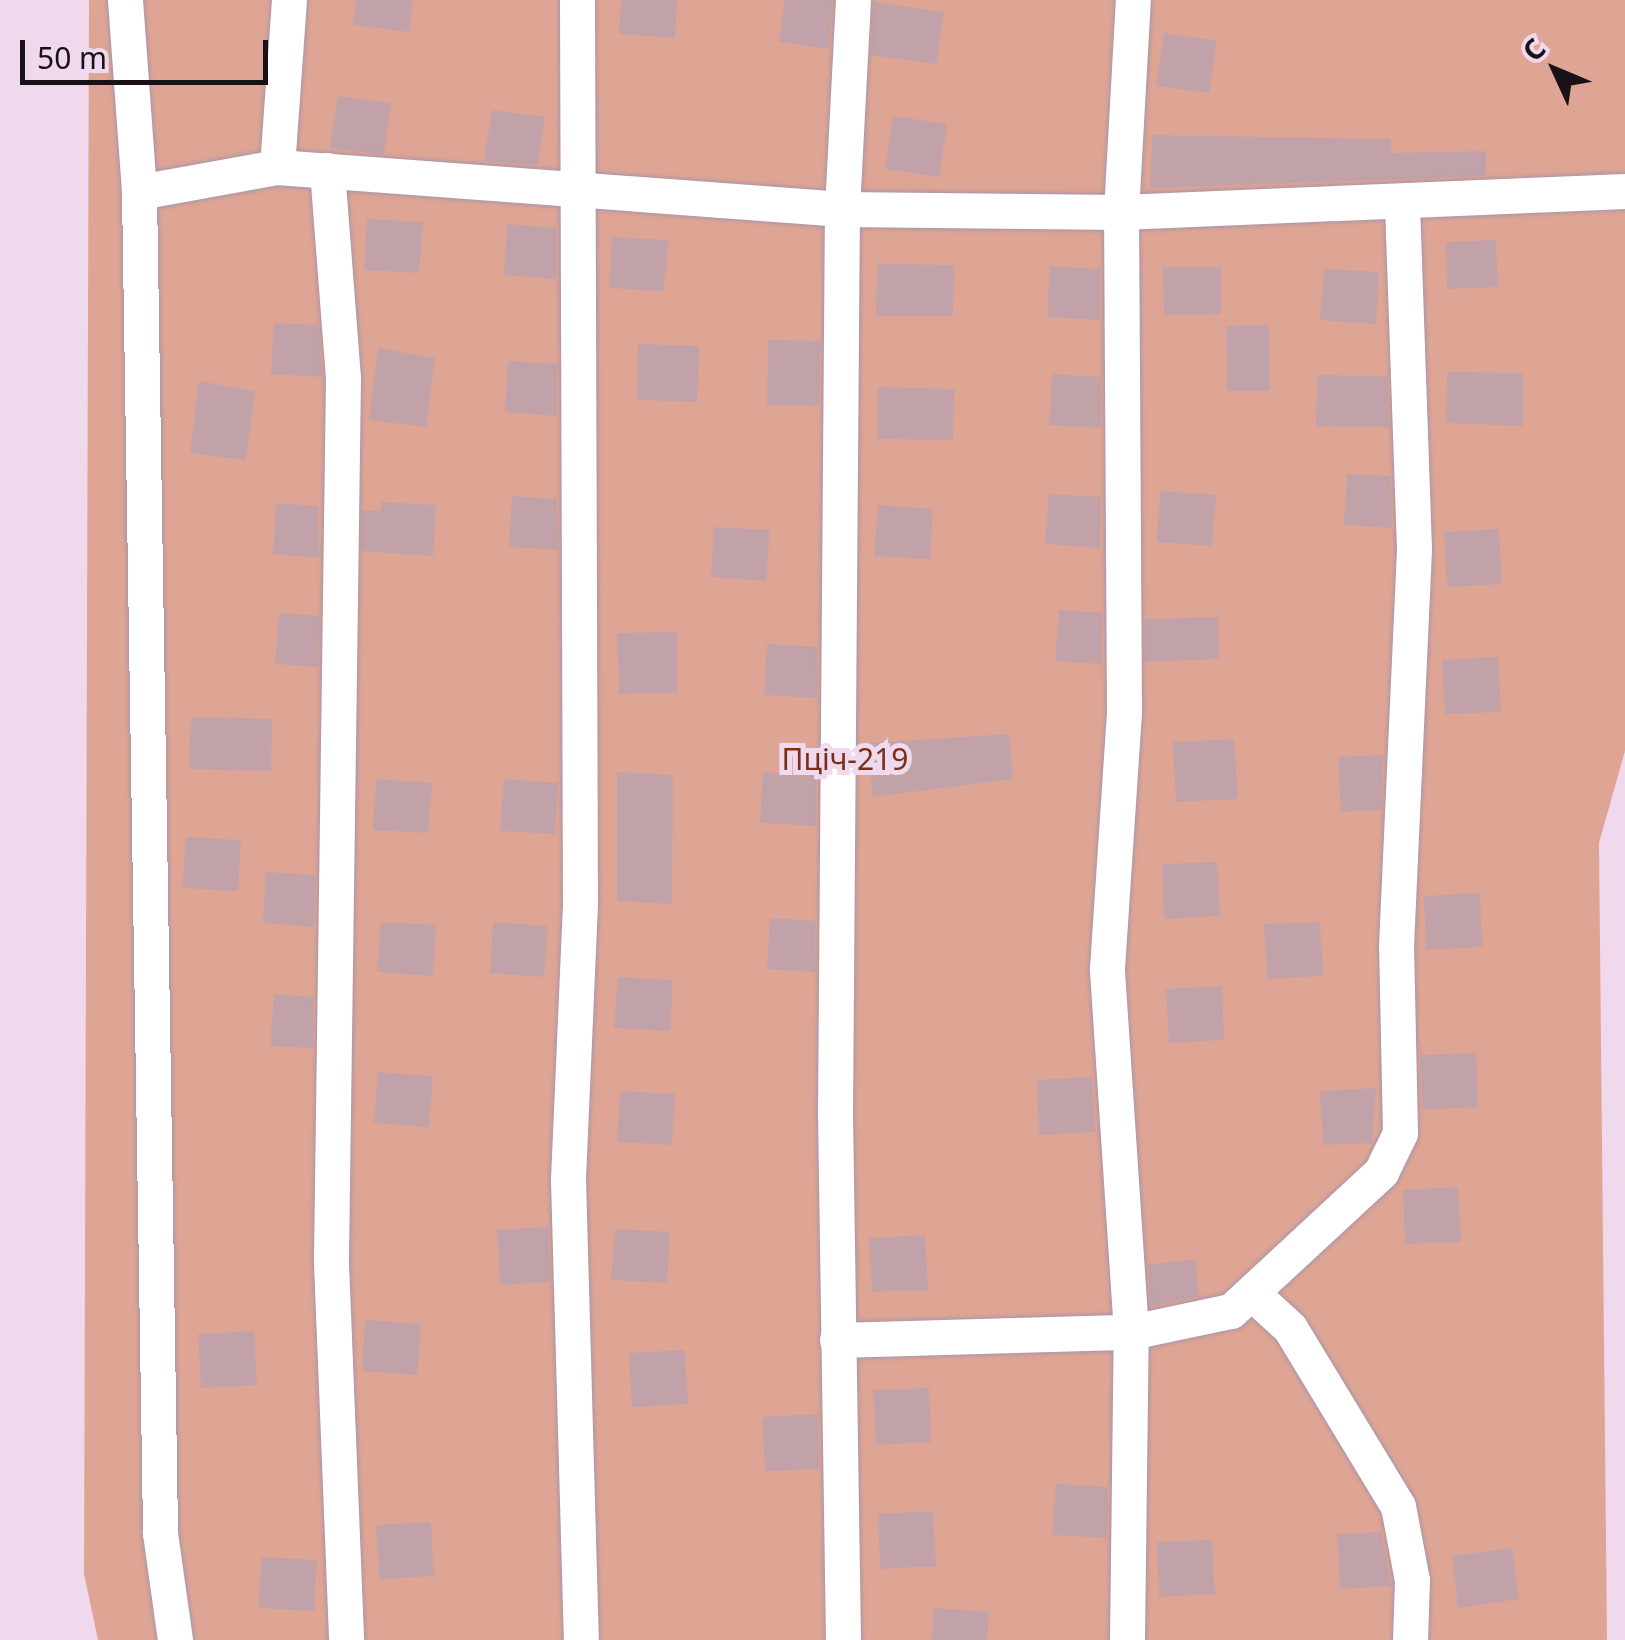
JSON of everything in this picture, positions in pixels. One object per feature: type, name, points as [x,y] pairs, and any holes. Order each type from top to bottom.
[{"type":"street","points":[[125,0],[139,192],[160,1533],[175,1640]]},
{"type":"street","points":[[277,166],[289,0]]},
{"type":"street","points":[[576,0],[580,904],[568,1179],[581,1640]]},
{"type":"street","points":[[844,1640],[837,1340],[842,209],[853,0]]},
{"type":"street","points":[[1127,1640],[1131,1332],[1107,968],[1124,713],[1121,212],[1132,0]]},
{"type":"street","points":[[139,192],[277,166],[574,185],[842,209],[1121,212],[1625,191]]},
{"type":"street","points":[[326,170],[343,377],[331,1263],[346,1640]]},
{"type":"street","points":[[837,1340],[1131,1332],[1186,1325],[1255,1296],[1381,1172],[1400,1133],[1396,946],[1414,548],[1402,202]]},
{"type":"street","points":[[1255,1296],[1290,1328],[1398,1506],[1412,1580],[1410,1640]]},
{"type":"green space","name":"Пціч-219","points":[[89,0],[1625,0],[1625,751],[1599,843],[1607,1640],[98,1640],[84,1574]]},
{"type":"building","points":[[356,0],[413,0],[409,32],[353,25]]},
{"type":"building","points":[[621,0],[677,0],[675,38],[619,34]]},
{"type":"building","points":[[785,0],[832,0],[829,49],[779,42]]},
{"type":"building","points":[[874,2],[944,12],[936,64],[871,55]]},
{"type":"building","points":[[1164,33],[1217,41],[1209,93],[1156,86]]},
{"type":"building","points":[[338,96],[391,103],[384,154],[330,148]]},
{"type":"building","points":[[492,110],[545,117],[538,165],[484,161]]},
{"type":"building","points":[[893,116],[947,124],[939,177],[885,169]]},
{"type":"building","points":[[1152,135],[1391,139],[1390,153],[1486,151],[1486,176],[1150,188]]},
{"type":"building","points":[[367,219],[423,222],[419,273],[364,270]]},
{"type":"building","points":[[507,224],[556,228],[557,279],[504,275]]},
{"type":"building","points":[[612,237],[668,240],[664,291],[609,288]]},
{"type":"building","points":[[1496,240],[1498,287],[1447,289],[1446,242]]},
{"type":"building","points":[[877,264],[954,265],[953,316],[876,316]]},
{"type":"building","points":[[1050,266],[1100,269],[1100,320],[1047,317]]},
{"type":"building","points":[[1163,267],[1221,267],[1221,314],[1164,315]]},
{"type":"building","points":[[1324,269],[1379,272],[1376,324],[1320,320]]},
{"type":"building","points":[[274,323],[318,325],[322,377],[271,374]]},
{"type":"building","points":[[1269,325],[1270,391],[1227,391],[1226,326]]},
{"type":"building","points":[[768,340],[820,341],[819,406],[767,405]]},
{"type":"building","points":[[638,344],[699,346],[697,402],[637,400]]},
{"type":"building","points":[[378,348],[435,358],[426,427],[369,420]]},
{"type":"building","points":[[508,361],[557,364],[557,416],[505,412]]},
{"type":"building","points":[[1447,372],[1523,373],[1523,426],[1446,423]]},
{"type":"building","points":[[1052,374],[1101,377],[1101,428],[1049,425]]},
{"type":"building","points":[[1317,375],[1387,376],[1389,427],[1316,426]]},
{"type":"building","points":[[199,381],[255,391],[246,460],[190,453]]},
{"type":"building","points":[[878,387],[954,389],[953,440],[877,439]]},
{"type":"building","points":[[1347,474],[1390,476],[1392,528],[1344,525]]},
{"type":"building","points":[[1160,491],[1216,495],[1212,546],[1157,542]]},
{"type":"building","points":[[1049,494],[1101,497],[1100,548],[1045,544]]},
{"type":"building","points":[[512,496],[557,499],[558,550],[509,547]]},
{"type":"building","points":[[381,502],[436,505],[433,556],[362,551],[362,510],[381,511]]},
{"type":"building","points":[[276,503],[318,506],[319,558],[273,554]]},
{"type":"building","points":[[878,505],[933,509],[930,559],[874,556]]},
{"type":"building","points":[[714,527],[770,530],[766,581],[711,577]]},
{"type":"building","points":[[1499,529],[1502,584],[1447,587],[1444,532]]},
{"type":"building","points":[[1059,610],[1102,613],[1102,664],[1055,661]]},
{"type":"building","points":[[279,613],[319,616],[318,667],[275,664]]},
{"type":"building","points":[[1218,617],[1219,659],[1145,662],[1145,619]]},
{"type":"building","points":[[677,632],[677,693],[619,694],[617,633]]},
{"type":"building","points":[[767,644],[817,647],[817,698],[764,695]]},
{"type":"building","points":[[1498,657],[1501,712],[1445,714],[1442,660]]},
{"type":"building","points":[[191,717],[272,719],[271,771],[189,769]]},
{"type":"building","points":[[1009,734],[1013,779],[872,797],[869,743]]},
{"type":"building","points":[[1234,739],[1238,799],[1176,802],[1173,742]]},
{"type":"building","points":[[1383,755],[1381,810],[1341,812],[1338,757]]},
{"type":"building","points":[[617,772],[673,775],[672,904],[617,901]]},
{"type":"building","points":[[763,772],[816,775],[816,826],[760,823]]},
{"type":"building","points":[[376,779],[432,783],[428,833],[373,830]]},
{"type":"building","points":[[504,779],[558,783],[555,834],[500,831]]},
{"type":"building","points":[[186,837],[241,840],[238,891],[182,888]]},
{"type":"building","points":[[1217,862],[1220,916],[1164,919],[1162,864]]},
{"type":"building","points":[[266,872],[315,875],[314,927],[263,923]]},
{"type":"building","points":[[1480,893],[1482,947],[1426,950],[1424,896]]},
{"type":"building","points":[[770,918],[815,921],[815,972],[767,969]]},
{"type":"building","points":[[381,922],[436,925],[433,976],[377,972]]},
{"type":"building","points":[[493,922],[548,926],[544,977],[490,973]]},
{"type":"building","points":[[1320,922],[1323,976],[1267,979],[1264,924]]},
{"type":"building","points":[[618,977],[673,980],[670,1031],[614,1028]]},
{"type":"building","points":[[1222,986],[1224,1040],[1169,1043],[1166,989]]},
{"type":"building","points":[[274,994],[313,997],[313,1048],[270,1046]]},
{"type":"building","points":[[1476,1053],[1478,1107],[1423,1110],[1420,1055]]},
{"type":"building","points":[[378,1072],[433,1076],[429,1127],[374,1123]]},
{"type":"building","points":[[1092,1077],[1095,1132],[1039,1135],[1037,1080]]},
{"type":"building","points":[[1376,1088],[1372,1143],[1323,1145],[1320,1091]]},
{"type":"building","points":[[620,1091],[675,1094],[672,1145],[617,1142]]},
{"type":"building","points":[[1458,1187],[1461,1242],[1405,1244],[1403,1190]]},
{"type":"building","points":[[548,1227],[550,1282],[500,1285],[497,1230]]},
{"type":"building","points":[[615,1229],[670,1232],[667,1283],[611,1280]]},
{"type":"building","points":[[925,1235],[928,1290],[872,1292],[869,1238]]},
{"type":"building","points":[[1195,1259],[1199,1296],[1151,1306],[1148,1265]]},
{"type":"building","points":[[365,1320],[421,1324],[417,1375],[362,1371]]},
{"type":"building","points":[[254,1331],[257,1385],[201,1388],[198,1334]]},
{"type":"building","points":[[685,1350],[688,1404],[632,1407],[629,1353]]},
{"type":"building","points":[[929,1388],[931,1442],[876,1445],[873,1390]]},
{"type":"building","points":[[818,1414],[819,1469],[765,1471],[762,1417]]},
{"type":"building","points":[[1056,1484],[1108,1487],[1107,1538],[1052,1535]]},
{"type":"building","points":[[933,1511],[936,1566],[880,1569],[878,1514]]},
{"type":"building","points":[[431,1522],[434,1576],[379,1579],[376,1525]]},
{"type":"building","points":[[1381,1532],[1391,1586],[1340,1589],[1337,1534]]},
{"type":"building","points":[[1212,1540],[1215,1594],[1159,1597],[1157,1542]]},
{"type":"building","points":[[1512,1548],[1519,1599],[1458,1608],[1452,1556]]},
{"type":"building","points":[[262,1557],[317,1560],[314,1611],[258,1608]]},
{"type":"building","points":[[934,1608],[989,1612],[987,1640],[932,1640]]}]
